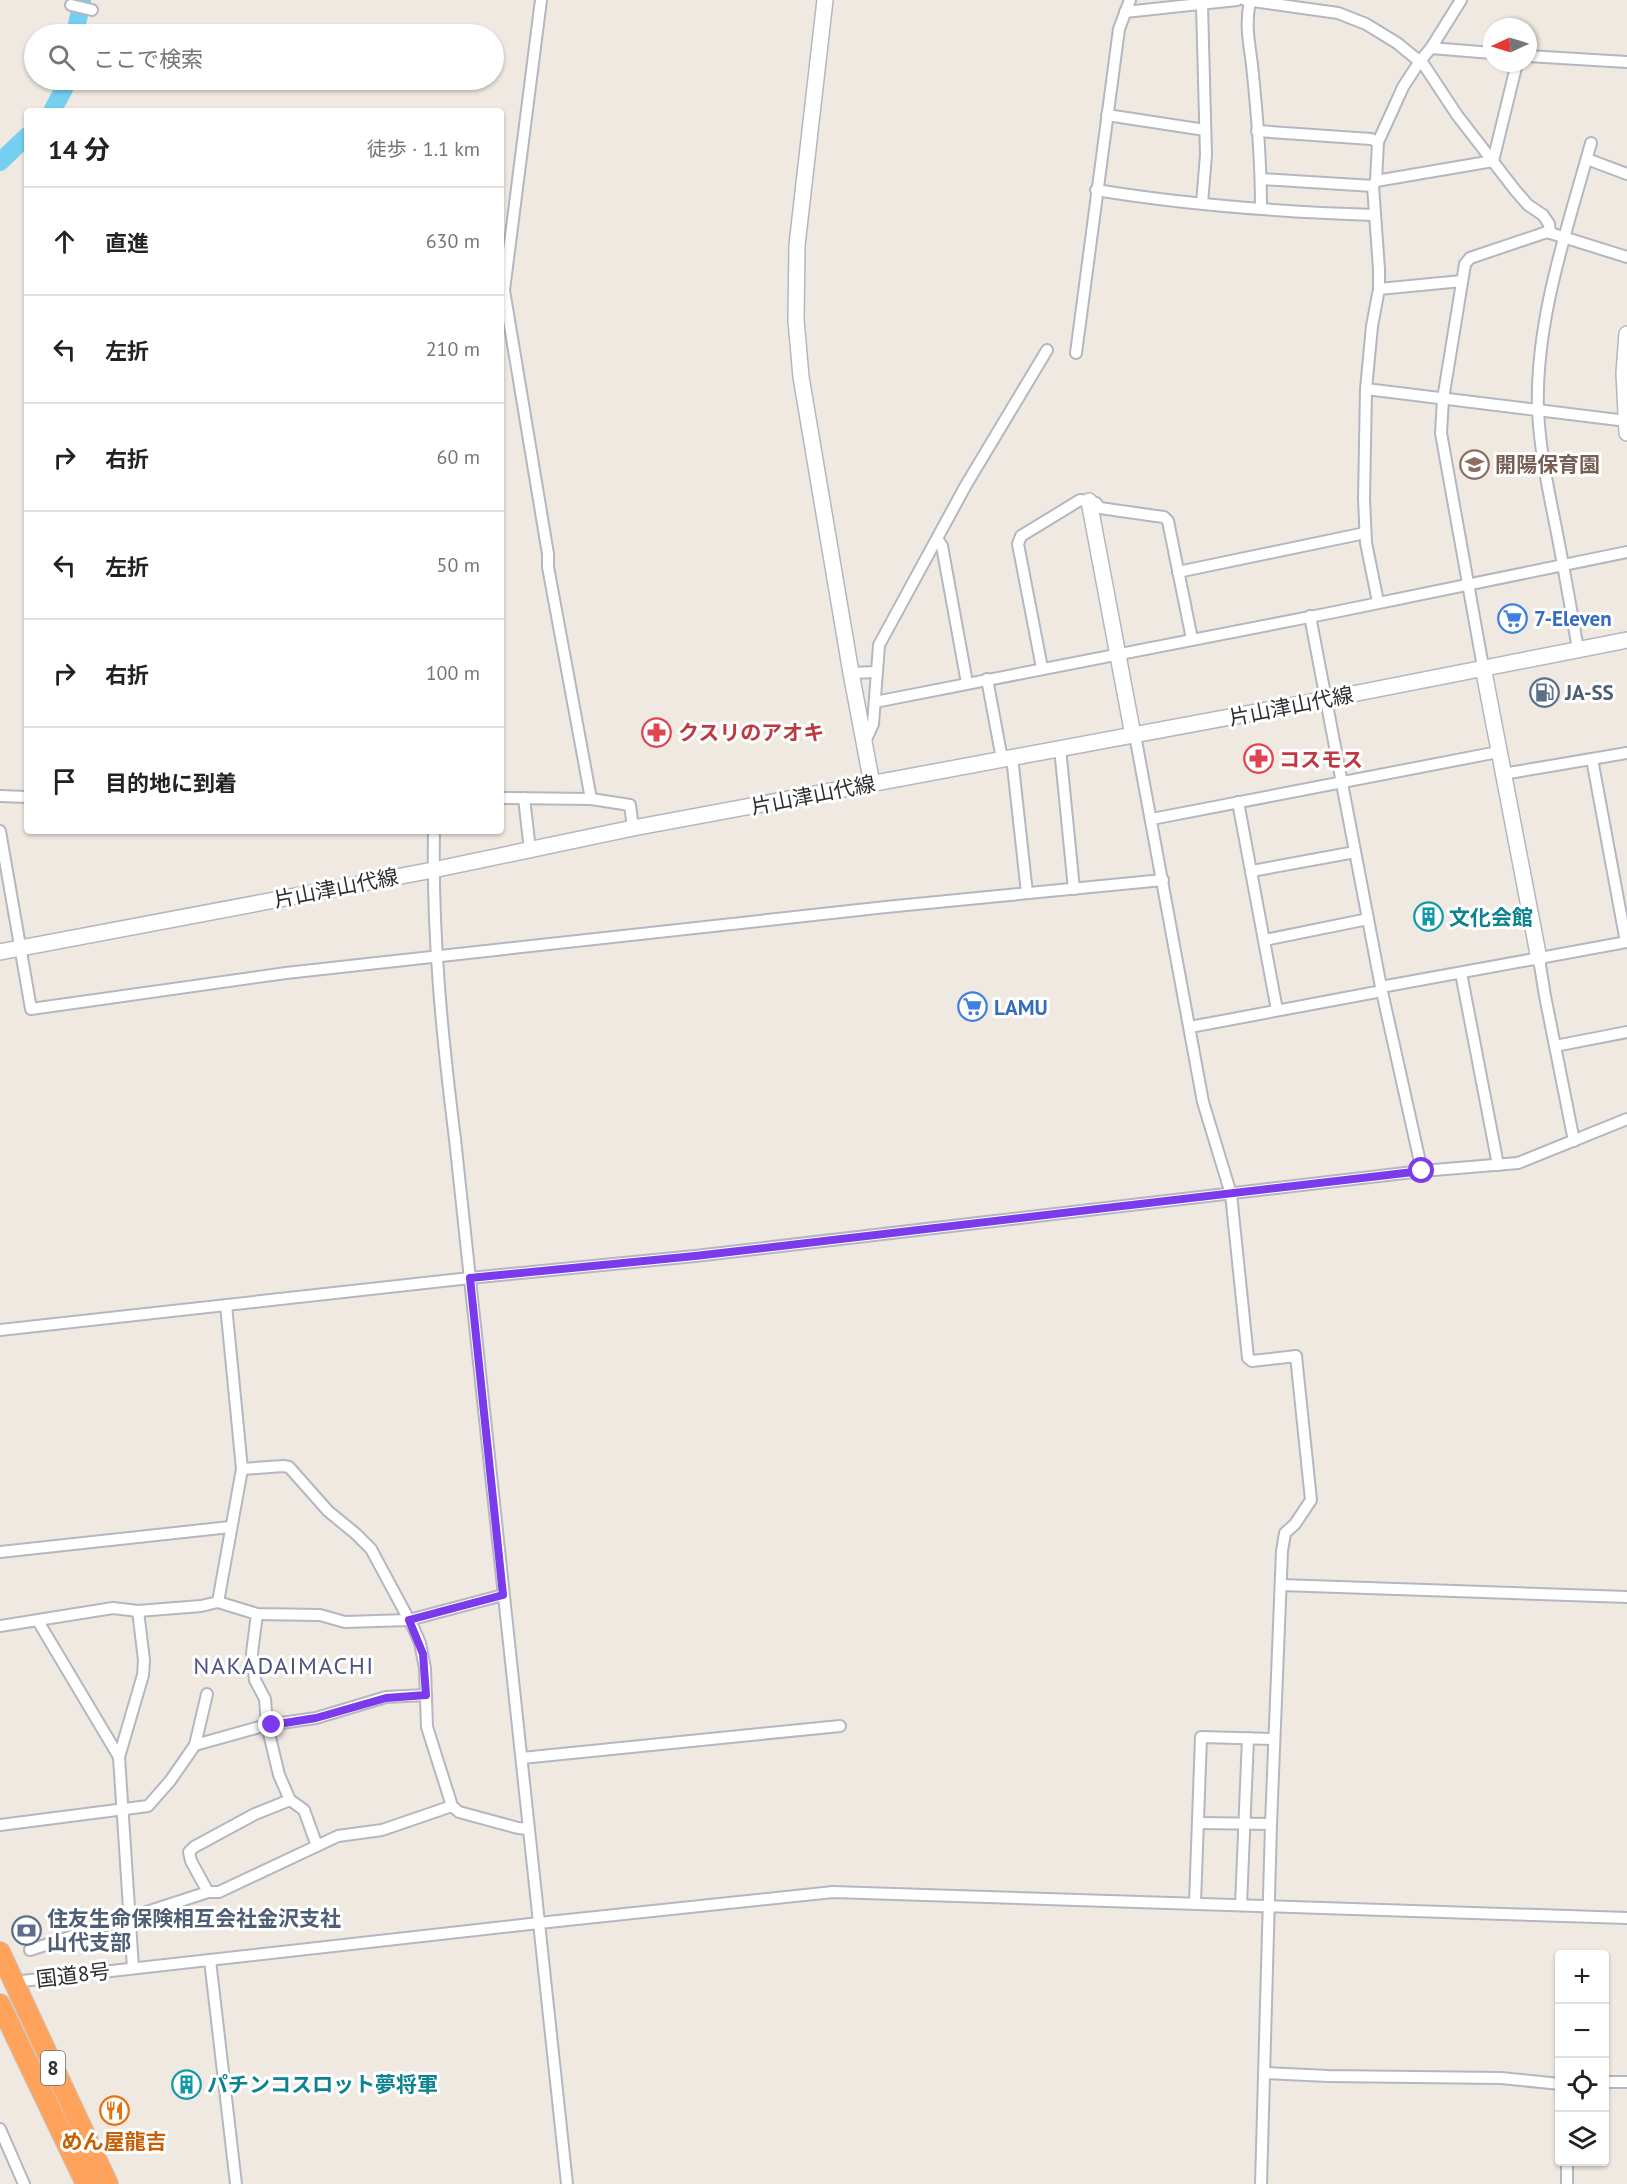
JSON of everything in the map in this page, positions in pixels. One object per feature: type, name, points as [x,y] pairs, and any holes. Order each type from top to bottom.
[{"type":"highway","name":"8","points":[[0,1952],[108,2184]]},
{"type":"highway","name":"8","points":[[0,2004],[86,2184]]},
{"type":"main road","points":[[825,0],[796,245],[796,320],[801,377],[872,784]]},
{"type":"main road","points":[[1627,334],[1624,373],[1627,425]]},
{"type":"main road","points":[[1089,501],[1134,735]]},
{"type":"main road","name":"片山津山代線","points":[[0,951],[433,870],[633,828],[1327,699],[1627,640]]},
{"type":"main road","points":[[1483,667],[1539,959]]},
{"type":"street","points":[[541,0],[504,290],[548,554],[548,567],[591,799]]},
{"type":"street","points":[[1076,353],[1119,29],[1130,0]]},
{"type":"street","points":[[1125,12],[1237,0]]},
{"type":"street","points":[[1245,0],[1338,13],[1366,24],[1397,43],[1420,61],[1457,115],[1493,161],[1528,205],[1543,216],[1549,224],[1550,233]]},
{"type":"street","points":[[1338,13],[1341,0]]},
{"type":"street","points":[[1378,602],[1365,533],[1366,389],[1372,326],[1379,289],[1375,214],[1378,142],[1403,87],[1461,0]]},
{"type":"street","points":[[1250,1],[1246,20],[1252,64],[1261,179],[1261,208]]},
{"type":"street","points":[[1202,4],[1206,155],[1202,203]]},
{"type":"street","points":[[71,5],[92,10]]},
{"type":"street","points":[[1431,48],[1483,52]]},
{"type":"street","points":[[1537,57],[1627,62]]},
{"type":"street","points":[[1493,161],[1515,72]]},
{"type":"street","points":[[1107,115],[1205,130]]},
{"type":"street","points":[[1257,131],[1378,142]]},
{"type":"street","points":[[1578,650],[1543,462],[1538,410],[1544,327],[1565,237],[1591,143]]},
{"type":"street","points":[[1587,159],[1627,174]]},
{"type":"street","points":[[1261,179],[1375,183],[1493,161]]},
{"type":"street","points":[[1096,190],[1202,203],[1375,214]]},
{"type":"street","points":[[1483,667],[1443,450],[1441,418],[1465,264],[1470,258],[1547,232],[1627,257]]},
{"type":"street","points":[[1379,289],[1462,280]]},
{"type":"street","points":[[864,744],[873,724],[879,645],[966,485],[1047,350]]},
{"type":"street","points":[[1366,389],[1538,410],[1627,425]]},
{"type":"street","points":[[1042,668],[1018,544],[1021,536],[1080,500],[1096,502],[1100,508],[1164,517],[1168,521],[1192,639]]},
{"type":"street","points":[[1178,572],[1365,533]]},
{"type":"street","points":[[937,539],[942,546],[967,683]]},
{"type":"street","points":[[875,702],[1627,552]]},
{"type":"street","points":[[1310,616],[1382,989],[1422,1171]]},
{"type":"street","points":[[851,673],[876,672]]},
{"type":"street","points":[[987,679],[1007,758],[1027,893]]},
{"type":"street","points":[[1134,735],[1152,819],[1203,1102],[1231,1194],[1248,1358],[1252,1361],[1296,1356],[1311,1500],[1295,1524],[1285,1533],[1281,1585],[1271,1824],[1262,2184]]},
{"type":"street","points":[[1060,748],[1074,889]]},
{"type":"street","points":[[1152,819],[1498,752]]},
{"type":"street","points":[[1503,774],[1627,753]]},
{"type":"street","points":[[1190,1027],[1626,942],[1592,759]]},
{"type":"street","points":[[0,796],[24,797]]},
{"type":"street","points":[[504,798],[591,799],[630,805],[633,828]]},
{"type":"street","points":[[524,798],[530,850]]},
{"type":"street","points":[[1238,802],[1277,1010]]},
{"type":"street","points":[[0,831],[3,868],[21,947],[31,1009],[286,973],[1163,880]]},
{"type":"street","points":[[434,834],[435,957],[443,1046],[567,2184]]},
{"type":"street","points":[[1252,871],[1355,852]]},
{"type":"street","points":[[1265,940],[1368,919]]},
{"type":"street","points":[[1539,959],[1574,1142]]},
{"type":"street","points":[[1461,973],[1498,1165]]},
{"type":"street","points":[[1555,1046],[1627,1032]]},
{"type":"street","points":[[0,1330],[470,1278],[695,1256],[1422,1171],[1518,1163],[1627,1119]]},
{"type":"street","points":[[218,1602],[242,1469],[226,1305]]},
{"type":"street","points":[[242,1469],[289,1467],[328,1511],[371,1550],[409,1620],[423,1654],[427,1727],[452,1806],[459,1812],[528,1829]]},
{"type":"street","points":[[0,1552],[230,1527]]},
{"type":"street","points":[[1281,1585],[1627,1597]]},
{"type":"street","points":[[0,1626],[113,1608],[138,1611],[201,1606],[218,1602],[257,1614],[320,1615],[345,1622],[409,1620],[503,1595]]},
{"type":"street","points":[[133,1968],[119,1757],[144,1675],[138,1611]]},
{"type":"street","points":[[257,1614],[252,1653],[255,1680],[265,1699],[267,1725],[279,1775],[290,1800],[304,1810],[317,1845]]},
{"type":"street","points":[[38,1621],[119,1757]]},
{"type":"street","points":[[0,1825],[148,1806],[170,1781],[195,1745],[207,1694]]},
{"type":"street","points":[[195,1745],[267,1725],[316,1718],[386,1698],[426,1695]]},
{"type":"street","points":[[522,1758],[840,1726]]},
{"type":"street","points":[[1195,1903],[1201,1737],[1274,1739]]},
{"type":"street","points":[[1240,1905],[1248,1738]]},
{"type":"street","points":[[208,1892],[191,1861],[189,1852],[194,1846],[255,1814],[290,1800]]},
{"type":"street","points":[[30,1950],[208,1892],[219,1892],[338,1836],[382,1830],[452,1806]]},
{"type":"street","points":[[1198,1822],[1271,1824]]},
{"type":"street","name":"国道8号","points":[[13,1982],[539,1923],[833,1893],[1627,1918]]},
{"type":"street","points":[[210,1960],[236,2184]]},
{"type":"street","points":[[1264,2073],[1501,2078],[1555,2083]]},
{"type":"street","points":[[1609,2082],[1627,2082]]},
{"type":"street","points":[[0,2129],[24,2184]]},
{"type":"street","points":[[1567,2166],[1567,2184]]},
{"type":"waterway","points":[[77,24],[82,0]]},
{"type":"waterway","points":[[54,108],[63,90]]},
{"type":"waterway","points":[[0,162],[24,139]]},
{"type":"place","name":"開陽保育園","points":[[1474,464]]},
{"type":"place","name":"7-Eleven","points":[[1513,618]]},
{"type":"place","name":"JA-SS","points":[[1544,692]]},
{"type":"place","name":"クスリのアオキ","points":[[657,732]]},
{"type":"place","name":"コスモス","points":[[1258,759]]},
{"type":"place","name":"文化会館","points":[[1428,917]]},
{"type":"place","name":"LAMU","points":[[973,1007]]},
{"type":"place","name":"住友生命保険相互会社金沢支社 山代支部","points":[[26,1930]]},
{"type":"place","name":"パチンコスロット夢将軍","points":[[186,2084]]},
{"type":"place","name":"めん屋龍吉","points":[[114,2110]]},
{"type":"district","name":"NAKADAIMACHI","points":[[284,1665]]},
{"type":"route","points":[[272,1725],[316,1718],[386,1698],[426,1695],[423,1654],[409,1620],[503,1595],[470,1278],[695,1256],[1422,1171]]}]
